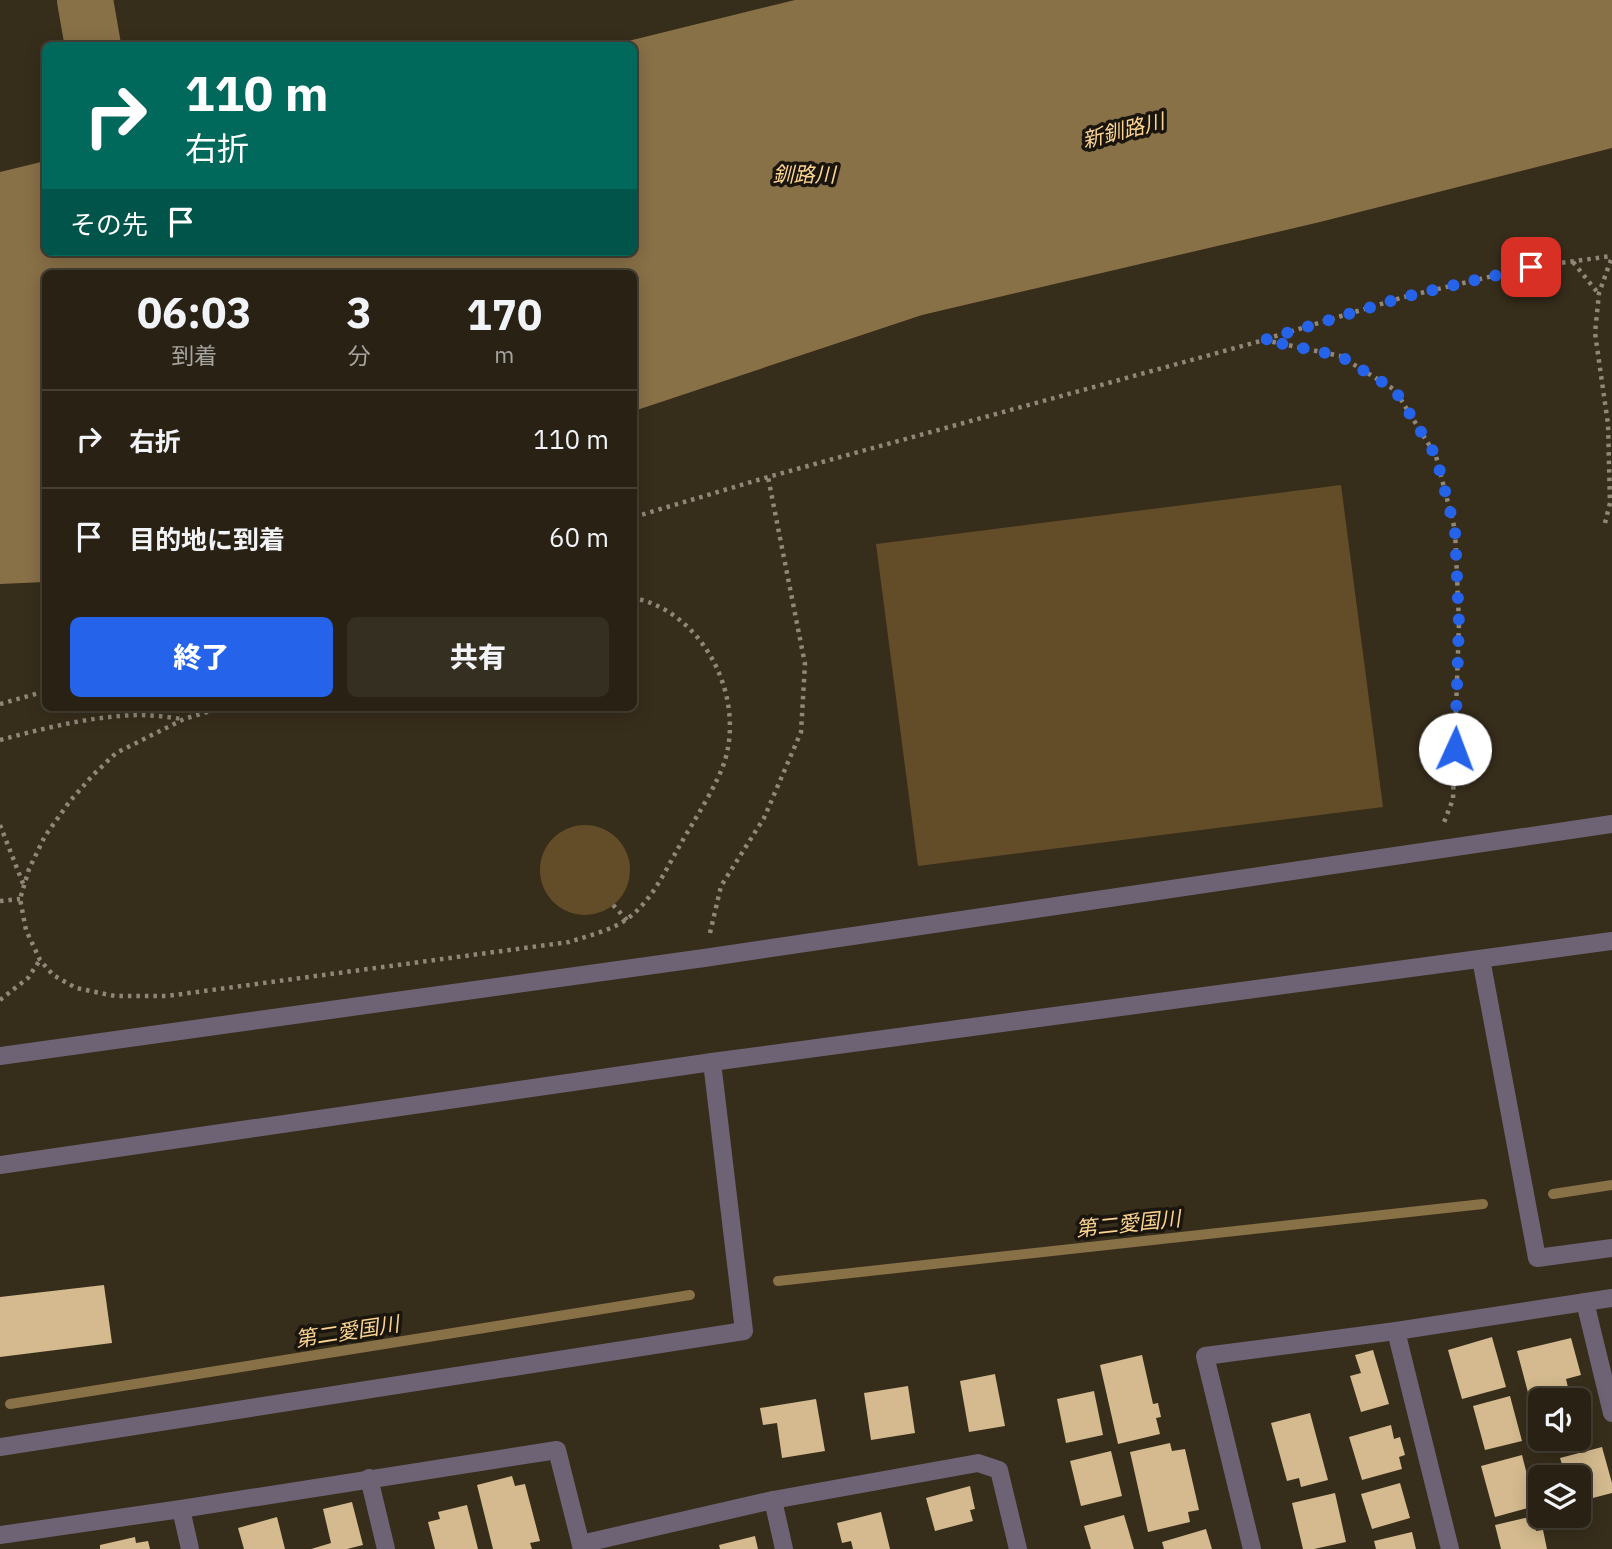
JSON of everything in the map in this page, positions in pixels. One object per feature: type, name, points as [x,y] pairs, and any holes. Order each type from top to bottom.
[{"type":"street","points":[[0,1056],[704,958],[1612,824]]},
{"type":"street","points":[[0,1165],[712,1062],[1612,941]]},
{"type":"street","points":[[1481,959],[1537,1258],[1612,1248]]},
{"type":"street","points":[[0,1447],[744,1331],[712,1062]]},
{"type":"street","points":[[1252,1549],[1205,1356],[1396,1331],[1612,1298]]},
{"type":"street","points":[[1585,1302],[1612,1413]]},
{"type":"street","points":[[1396,1331],[1450,1549]]},
{"type":"street","points":[[0,1535],[181,1510],[557,1450],[581,1546],[773,1500],[978,1464],[999,1470],[1018,1549]]},
{"type":"street","points":[[369,1478],[386,1549]]},
{"type":"street","points":[[773,1500],[784,1549]]},
{"type":"street","points":[[181,1510],[190,1549]]},
{"type":"path","points":[[637,516],[768,477],[1264,340],[1404,297],[1531,267],[1612,257],[1599,293],[1595,333],[1610,442],[1610,503],[1605,523]]},
{"type":"path","points":[[1573,261],[1599,293]]},
{"type":"path","points":[[1264,340],[1340,356],[1395,390],[1436,456],[1455,530],[1459,623],[1453,799],[1433,852]]},
{"type":"path","points":[[704,958],[721,886],[764,818],[801,732],[805,664],[768,477]]},
{"type":"path","points":[[211,711],[184,719],[117,753],[93,775],[45,836],[29,869],[20,899],[26,930],[40,960],[53,975],[76,988],[115,996],[167,996],[569,942],[603,932],[627,920],[654,890],[725,761],[731,727],[724,690],[710,653],[685,623],[668,612],[637,599]]},
{"type":"path","points":[[0,704],[42,692]]},
{"type":"path","points":[[0,740],[35,730],[99,719],[139,715],[184,719]]},
{"type":"path","points":[[0,825],[24,886]]},
{"type":"path","points":[[0,901],[20,899]]},
{"type":"path","points":[[613,905],[627,920]]},
{"type":"path","points":[[0,1000],[28,978],[40,960]]},
{"type":"shaded area","points":[[1341,485],[1383,807],[918,866],[876,544]]},
{"type":"shaded area","points":[[585,825],[610,833],[622,845],[630,870],[622,895],[610,907],[585,915],[560,907],[548,895],[540,870],[548,845],[560,833]]},
{"type":"water","name":"釧路川","points":[[795,0],[1612,0],[1612,148],[1320,222],[922,315],[637,410],[637,270],[42,270],[42,582],[0,584],[0,172],[42,162],[42,256],[637,256],[637,42],[624,42]]},
{"type":"building","points":[[104,1285],[112,1343],[0,1357],[0,1297]]},
{"type":"building","points":[[1492,1337],[1506,1387],[1462,1399],[1448,1350]]},
{"type":"building","points":[[1571,1338],[1581,1375],[1566,1379],[1568,1388],[1528,1388],[1528,1392],[1517,1351]]},
{"type":"building","points":[[1373,1350],[1389,1404],[1361,1412],[1350,1376],[1361,1373],[1355,1355]]},
{"type":"building","points":[[1142,1355],[1153,1404],[1158,1403],[1161,1417],[1156,1418],[1160,1434],[1118,1444],[1100,1365]]},
{"type":"building","points":[[995,1374],[1005,1426],[969,1432],[960,1381]]},
{"type":"building","points":[[908,1386],[915,1433],[871,1440],[864,1393]]},
{"type":"building","points":[[1094,1391],[1103,1435],[1066,1443],[1057,1399]]},
{"type":"building","points":[[1510,1396],[1522,1441],[1485,1450],[1473,1406]]},
{"type":"building","points":[[816,1399],[825,1451],[782,1458],[777,1423],[763,1425],[760,1408]]},
{"type":"building","points":[[1310,1413],[1328,1480],[1301,1487],[1299,1478],[1287,1481],[1271,1423]]},
{"type":"building","points":[[1391,1425],[1394,1439],[1400,1437],[1405,1455],[1399,1457],[1402,1469],[1362,1480],[1349,1437]]},
{"type":"building","points":[[1170,1443],[1172,1451],[1185,1449],[1199,1510],[1188,1512],[1190,1522],[1148,1532],[1130,1452]]},
{"type":"building","points":[[1602,1447],[1612,1483],[1612,1493],[1591,1498],[1591,1465],[1562,1465],[1560,1458]]},
{"type":"building","points":[[1111,1451],[1122,1496],[1081,1506],[1070,1461]]},
{"type":"building","points":[[1522,1455],[1528,1479],[1528,1508],[1495,1517],[1481,1466]]},
{"type":"building","points":[[512,1476],[515,1486],[525,1484],[540,1541],[530,1543],[532,1549],[493,1549],[477,1485]]},
{"type":"building","points":[[1400,1483],[1410,1518],[1372,1529],[1361,1494]]},
{"type":"building","points":[[970,1486],[975,1509],[970,1510],[973,1521],[935,1531],[926,1498]]},
{"type":"building","points":[[1335,1493],[1346,1542],[1303,1549],[1292,1503]]},
{"type":"building","points":[[352,1502],[363,1545],[347,1549],[311,1549],[331,1543],[323,1509]]},
{"type":"building","points":[[467,1505],[478,1549],[435,1549],[428,1522],[440,1519],[438,1512]]},
{"type":"building","points":[[881,1512],[890,1549],[853,1549],[851,1541],[842,1543],[837,1523]]},
{"type":"building","points":[[1124,1515],[1134,1549],[1091,1549],[1084,1526]]},
{"type":"building","points":[[277,1517],[285,1549],[244,1549],[238,1528]]},
{"type":"building","points":[[1528,1517],[1528,1528],[1543,1530],[1547,1549],[1501,1549],[1495,1525]]},
{"type":"building","points":[[1206,1529],[1212,1549],[1164,1549],[1162,1542]]},
{"type":"building","points":[[1412,1532],[1416,1549],[1376,1549],[1374,1541]]},
{"type":"building","points":[[755,1536],[758,1549],[720,1549],[719,1545]]},
{"type":"building","points":[[135,1537],[136,1543],[148,1541],[150,1549],[100,1549],[100,1545]]},
{"type":"waterway","points":[[85,0],[92,42]]},
{"type":"waterway","name":"第二愛国川","points":[[1553,1194],[1612,1185]]},
{"type":"waterway","name":"第二愛国川","points":[[778,1281],[1483,1204]]},
{"type":"waterway","name":"第二愛国川","points":[[10,1404],[690,1295]]},
{"type":"route","points":[[1455,749],[1459,623],[1455,530],[1436,456],[1395,390],[1340,356],[1264,340],[1404,297],[1531,267]]},
{"type":"water label","name":"新釧路川","points":[[1123,130]]}]
